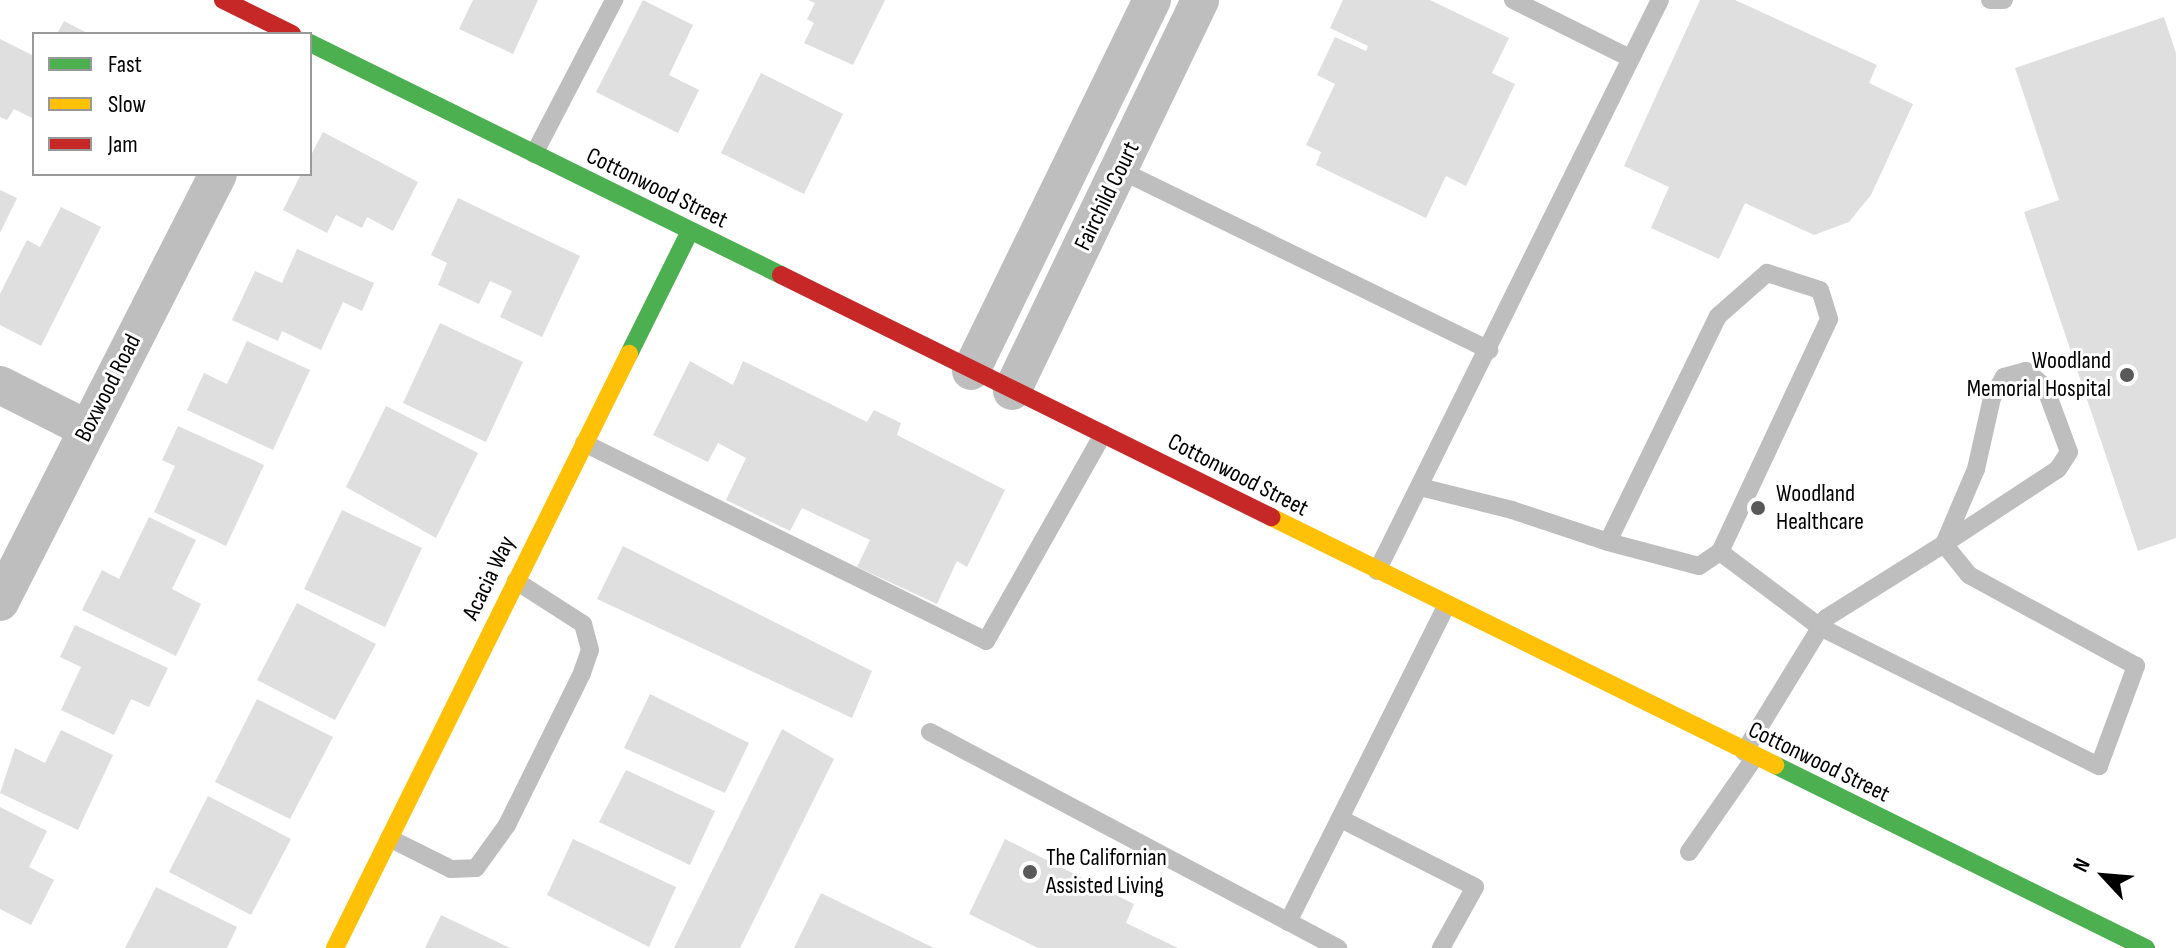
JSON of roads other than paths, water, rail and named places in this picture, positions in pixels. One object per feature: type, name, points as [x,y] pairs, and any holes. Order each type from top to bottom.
[{"type":"street","name":"Cottonwood Street","points":[[223,0],[287,32]]},
{"type":"street","name":"Fairchild Court","points":[[971,371],[1152,0]]},
{"type":"street","name":"Fairchild Court","points":[[1012,391],[1200,0]]},
{"type":"street","name":"Cottonwood Street","points":[[312,44],[2146,948]]},
{"type":"street","name":"Boxwood Road","points":[[0,602],[217,176]]},
{"type":"street","name":"Acacia Way","points":[[335,948],[690,231]]},
{"type":"street","points":[[0,385],[87,429]]},
{"type":"lane","points":[[534,154],[614,0]]},
{"type":"lane","points":[[1513,0],[1630,58]]},
{"type":"lane","points":[[1377,571],[1660,0]]},
{"type":"lane","points":[[1990,0],[2004,0]]},
{"type":"lane","points":[[1120,170],[1489,350]]},
{"type":"lane","points":[[1420,487],[1608,542],[1699,566],[1720,552],[1829,319],[1820,290],[1781,273],[1756,278],[1718,316],[1608,542]]},
{"type":"lane","points":[[1689,852],[1750,754],[1820,627],[2058,469],[2069,452],[2045,387],[2026,371],[2004,377],[1992,398],[1976,469],[1944,544]]},
{"type":"lane","points":[[583,443],[986,641],[1103,434]]},
{"type":"lane","points":[[1720,552],[1820,627],[2099,766],[2136,666],[1969,575],[1944,544]]},
{"type":"lane","points":[[389,838],[451,869],[476,868],[507,825],[576,687],[590,650],[583,624],[515,580]]},
{"type":"lane","points":[[1288,922],[1447,605]]},
{"type":"lane","points":[[930,732],[1338,948]]},
{"type":"lane","points":[[1341,819],[1475,887],[1441,948]]},
{"type":"place","name":"Woodland Memorial Hospital","points":[[2127,375]]},
{"type":"place","name":"Woodland Healthcare","points":[[1758,508]]},
{"type":"place","name":"The Californian Assisted Living","points":[[1030,872]]}]
